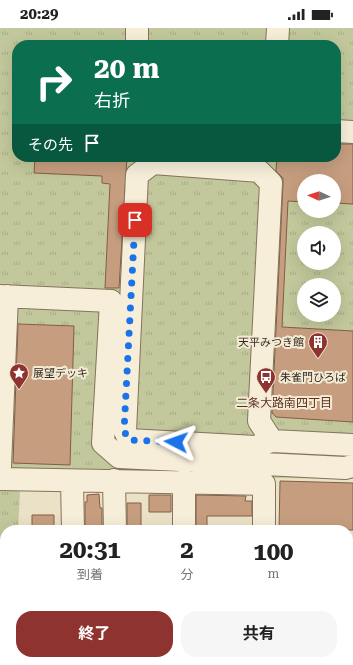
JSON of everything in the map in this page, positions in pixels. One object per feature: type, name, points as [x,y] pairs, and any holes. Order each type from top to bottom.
[{"type":"street","points":[[137,40],[138,28]]},
{"type":"street","points":[[277,40],[278,28]]},
{"type":"street","points":[[341,131],[353,132]]},
{"type":"street","points":[[272,441],[259,421],[272,183],[259,171],[152,163],[137,175],[124,431],[129,440],[255,447],[272,441],[353,445]]},
{"type":"street","points":[[0,466],[3,296],[111,301],[103,443],[119,457],[345,468],[353,466]]},
{"type":"street","points":[[0,479],[72,481],[184,481],[264,484],[264,525]]},
{"type":"street","points":[[114,480],[115,525]]},
{"type":"street","points":[[72,481],[73,525]]},
{"type":"street","points":[[184,481],[184,525]]},
{"type":"green space","points":[[0,28],[353,28],[353,479],[276,478],[261,480],[21,473],[18,525],[0,525]]},
{"type":"building","points":[[341,144],[353,144],[353,204],[341,203],[341,174],[297,174],[297,202],[288,201],[282,327],[353,331],[353,422],[276,417],[272,413],[283,178],[276,171],[277,162],[341,162]]},
{"type":"building","points":[[35,162],[127,162],[119,288],[105,288],[110,184],[102,183],[102,176],[34,173]]},
{"type":"building","points":[[18,324],[74,326],[70,465],[13,463]]},
{"type":"building","points":[[280,481],[353,483],[353,525],[279,525]]},
{"type":"building","points":[[99,494],[100,508],[102,508],[102,525],[85,525],[85,502],[87,502],[87,495]]},
{"type":"building","points":[[149,495],[171,495],[171,512],[149,512]]},
{"type":"building","points":[[196,495],[246,496],[245,501],[252,501],[252,516],[207,516],[207,525],[196,525]]},
{"type":"building","points":[[127,503],[141,503],[141,525],[127,525]]},
{"type":"building","points":[[32,515],[54,515],[54,525],[32,525]]},
{"type":"place","name":"天平みつき館","points":[[318,359]]},
{"type":"place","name":"展望デッキ","points":[[19,390]]},
{"type":"place","name":"朱雀門ひろば","points":[[266,394]]},
{"type":"district","name":"二条大路南四丁目","points":[[284,403]]},
{"type":"route","points":[[135,220],[124,431],[129,440],[176,442]]}]
